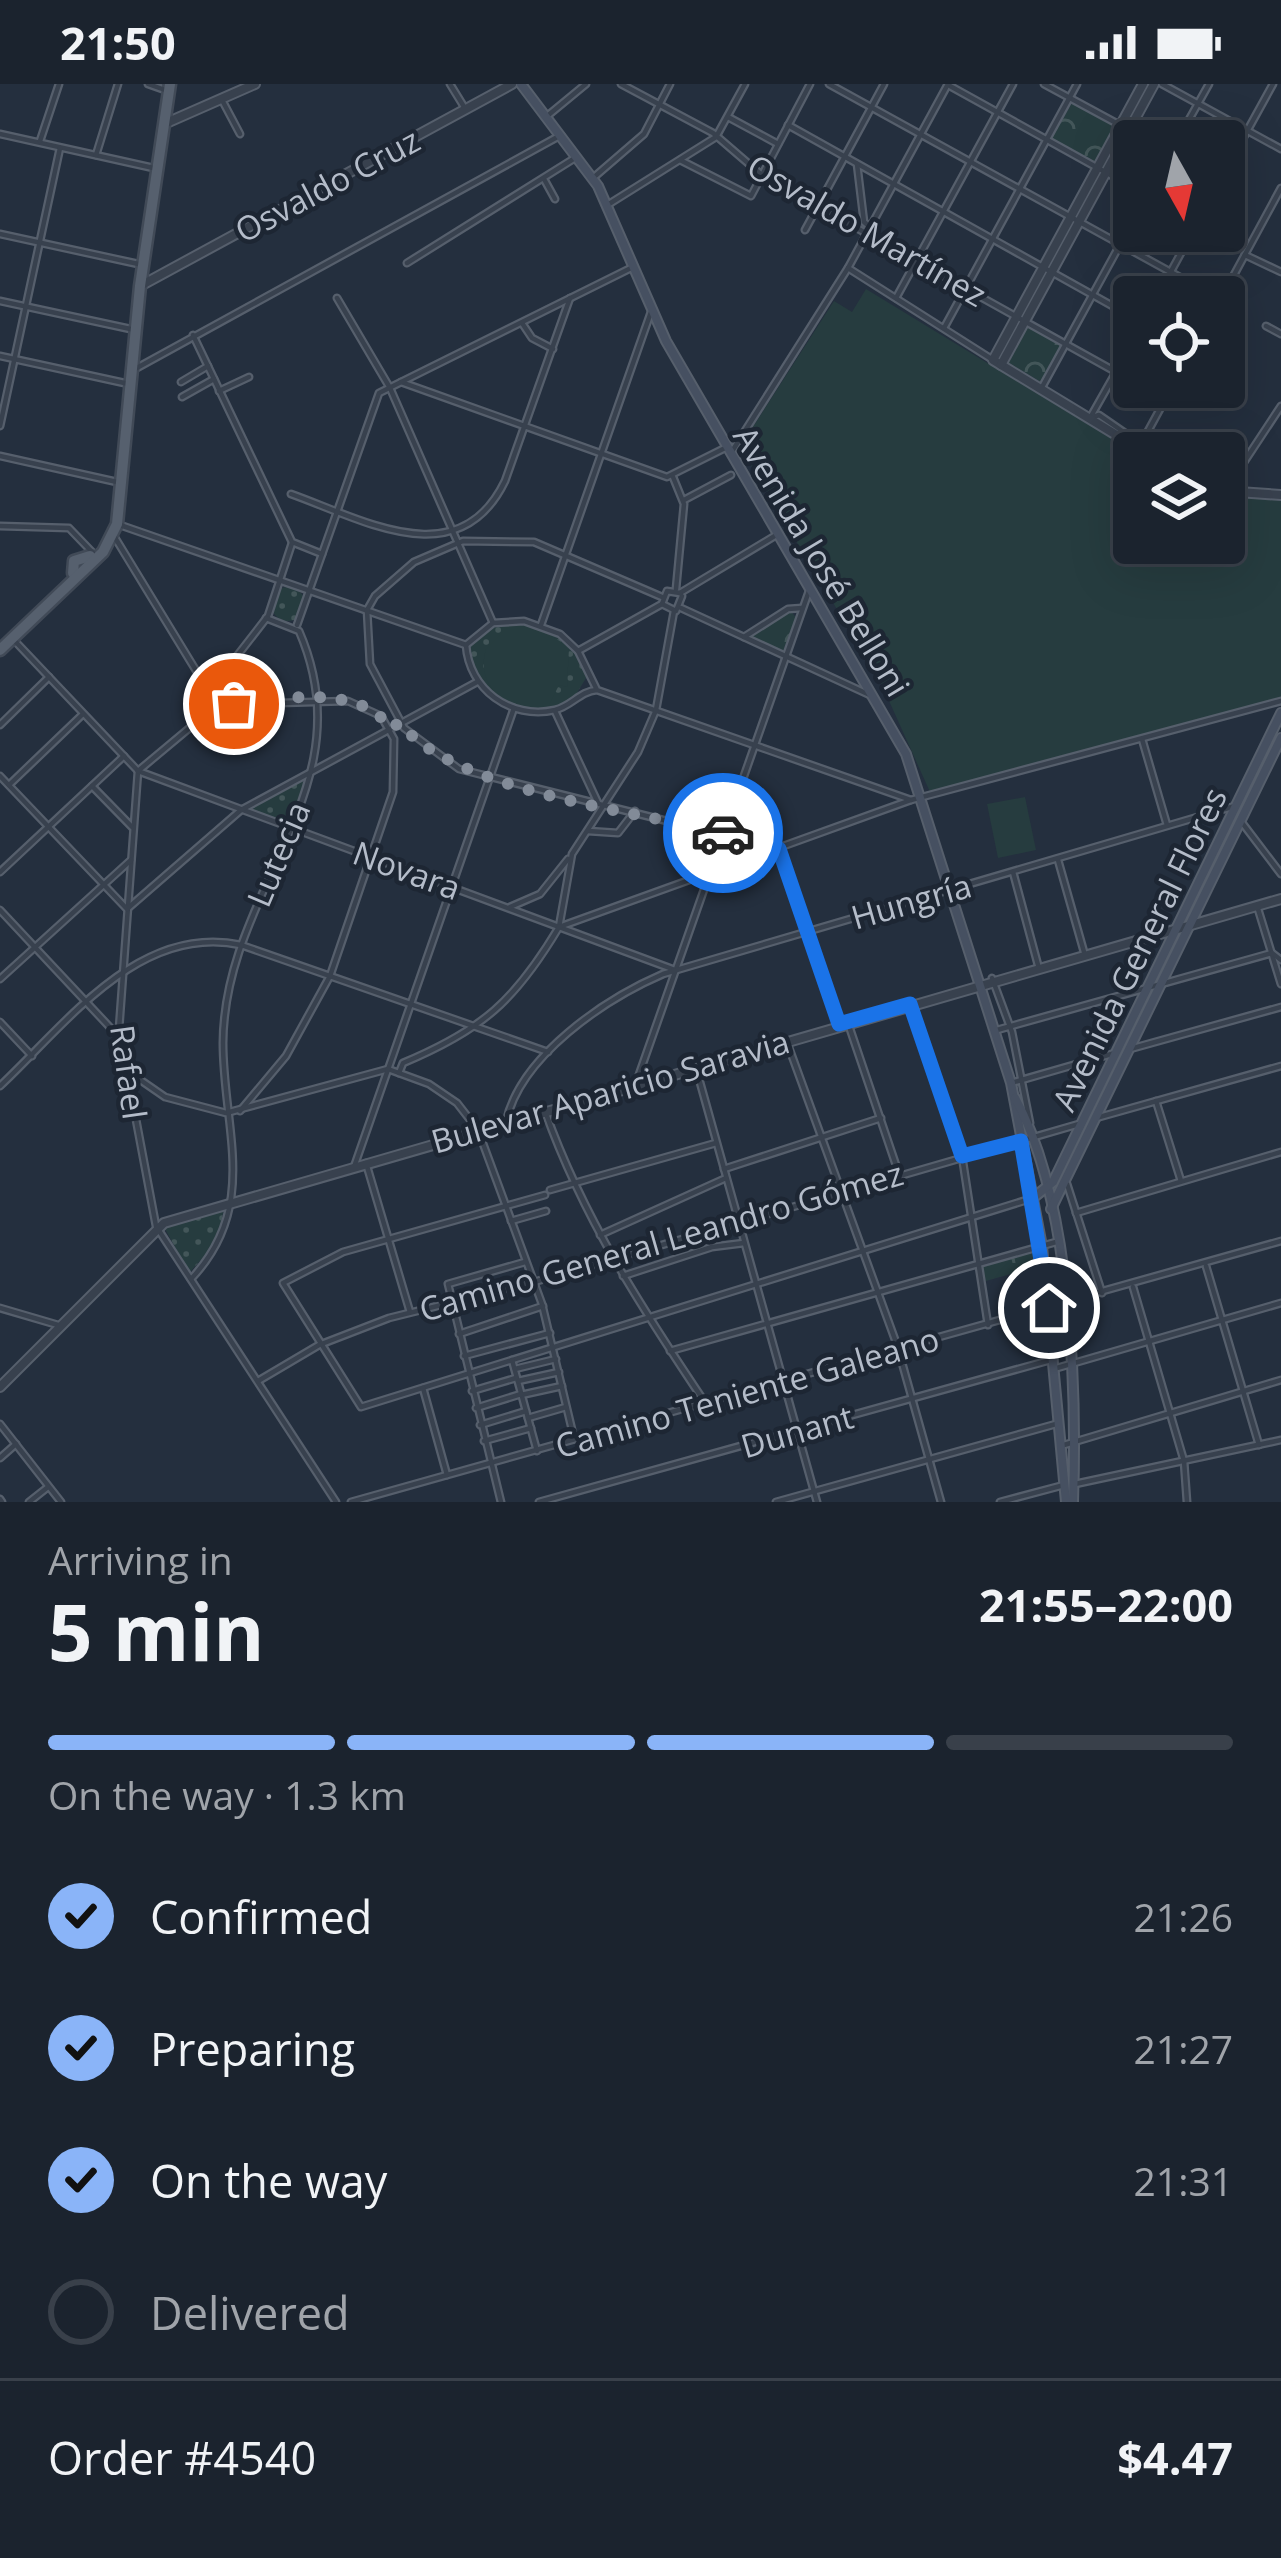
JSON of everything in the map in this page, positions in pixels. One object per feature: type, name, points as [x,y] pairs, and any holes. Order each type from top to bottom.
[{"type":"main road","name":"Avenida José Belloni","points":[[517,84],[593,178],[651,312],[877,697],[987,980],[1042,1246],[1062,1422],[1069,1443]]},
{"type":"main road","points":[[4,643],[115,530],[131,378],[137,360],[140,286],[170,87]]},
{"type":"main road","points":[[74,575],[74,561],[92,554],[110,529],[121,482]]},
{"type":"main road","name":"Avenida General Flores","points":[[1051,1209],[1160,984],[1235,806],[1281,713]]},
{"type":"main road","name":"Avenida General Flores","points":[[1046,1192],[1148,988],[1280,745]]},
{"type":"main road","name":"Avenida José Belloni","points":[[1012,1088],[1030,1123],[1051,1209],[1066,1305],[1072,1364],[1069,1502]]},
{"type":"main road","points":[[1033,1198],[1046,1192]]},
{"type":"street","points":[[40,143],[59,84]]},
{"type":"street","points":[[96,155],[118,84]]},
{"type":"street","points":[[148,84],[170,87]]},
{"type":"street","points":[[164,124],[255,84]]},
{"type":"street","points":[[450,84],[466,110]]},
{"type":"street","name":"Osvaldo Cruz","points":[[140,286],[517,84]]},
{"type":"street","points":[[546,117],[586,84]]},
{"type":"street","name":"Osvaldo Martínez","points":[[621,84],[716,136],[763,176],[1113,370]]},
{"type":"street","points":[[593,178],[641,137],[670,84]]},
{"type":"street","points":[[607,205],[716,136],[745,84]]},
{"type":"street","points":[[680,160],[751,196],[810,84]]},
{"type":"street","points":[[829,84],[1113,240]]},
{"type":"street","points":[[846,84],[848,94]]},
{"type":"street","points":[[805,230],[884,84]]},
{"type":"street","points":[[401,382],[673,477],[729,450],[848,268],[947,84],[1113,177]]},
{"type":"street","points":[[896,298],[1013,84]]},
{"type":"street","points":[[1044,84],[1113,121]]},
{"type":"street","points":[[944,328],[1077,84]]},
{"type":"street","points":[[1128,120],[1143,84]]},
{"type":"street","points":[[1131,120],[1158,84],[1281,149]]},
{"type":"street","points":[[1189,120],[1209,84]]},
{"type":"street","points":[[1245,136],[1273,84]]},
{"type":"street","points":[[222,100],[240,134]]},
{"type":"street","points":[[728,117],[778,144]]},
{"type":"street","points":[[788,125],[1113,306]]},
{"type":"street","points":[[0,134],[158,170]]},
{"type":"street","points":[[137,360],[194,335],[561,135]]},
{"type":"street","points":[[0,426],[60,148]]},
{"type":"street","points":[[997,363],[1113,149]]},
{"type":"street","points":[[406,263],[578,157]]},
{"type":"street","points":[[857,163],[864,222],[870,226]]},
{"type":"street","points":[[544,179],[555,199]]},
{"type":"street","points":[[1232,276],[1281,188]]},
{"type":"street","points":[[0,235],[143,266]]},
{"type":"street","points":[[1041,389],[1116,252]]},
{"type":"street","points":[[1134,252],[1178,276]]},
{"type":"street","points":[[1168,276],[1181,252]]},
{"type":"street","points":[[1245,255],[1281,272]]},
{"type":"street","points":[[266,618],[297,627],[379,393],[632,268]]},
{"type":"street","points":[[848,268],[1114,432]]},
{"type":"street","points":[[338,298],[390,388],[493,623]]},
{"type":"street","points":[[291,494],[409,533],[454,533],[493,502],[570,298]]},
{"type":"street","points":[[0,301],[136,330]]},
{"type":"street","points":[[542,626],[651,312]]},
{"type":"street","points":[[522,323],[532,338],[553,349]]},
{"type":"street","points":[[1266,326],[1281,334]]},
{"type":"street","points":[[194,335],[292,542],[322,554]]},
{"type":"street","points":[[0,356],[131,378]]},
{"type":"street","points":[[181,382],[208,366]]},
{"type":"street","points":[[220,391],[249,376]]},
{"type":"street","points":[[1090,418],[1113,377]]},
{"type":"street","points":[[182,397],[214,379]]},
{"type":"street","points":[[1245,461],[1281,406]]},
{"type":"street","points":[[0,456],[121,482]]},
{"type":"street","points":[[684,500],[731,475]]},
{"type":"street","points":[[507,908],[540,894],[572,854],[656,710],[677,609],[684,500],[673,477]]},
{"type":"street","points":[[1245,492],[1281,494]]},
{"type":"street","points":[[0,526],[69,527],[92,554]]},
{"type":"street","points":[[115,530],[280,580],[466,645]]},
{"type":"street","points":[[115,530],[217,705]]},
{"type":"street","points":[[578,651],[780,533]]},
{"type":"street","points":[[236,1113],[286,1056],[330,976],[394,785],[400,723],[370,664],[367,610],[407,566],[458,542],[509,538],[566,553],[677,609],[877,697]]},
{"type":"street","points":[[208,688],[266,618],[292,542]]},
{"type":"street","points":[[635,1083],[811,583]]},
{"type":"street","points":[[807,599],[817,593]]},
{"type":"street","points":[[744,637],[788,609],[802,608]]},
{"type":"street","points":[[466,645],[493,623],[542,626],[578,651],[597,690]]},
{"type":"street","name":"Lutecia","points":[[231,1203],[236,1113],[224,1030],[241,945],[313,770],[321,700],[297,627]]},
{"type":"street","points":[[4,643],[49,676],[138,771],[217,705],[223,696],[223,674]]},
{"type":"street","points":[[466,645],[477,682],[514,708],[554,710],[597,690],[917,799]]},
{"type":"street","points":[[200,675],[221,687]]},
{"type":"street","points":[[0,725],[49,676]]},
{"type":"street","points":[[583,693],[587,676]]},
{"type":"street","points":[[0,776],[127,909],[241,810],[477,682]]},
{"type":"street","points":[[223,696],[237,703]]},
{"type":"street","points":[[217,705],[321,700],[360,704],[444,761],[488,778],[779,849]]},
{"type":"street","points":[[559,927],[917,799],[1281,701]]},
{"type":"street","points":[[354,1167],[514,708]]},
{"type":"street","points":[[382,717],[391,710]]},
{"type":"street","points":[[554,710],[602,804]]},
{"type":"street","points":[[9,785],[83,713]]},
{"type":"street","points":[[1142,740],[1167,825]]},
{"type":"street","points":[[0,872],[124,756]]},
{"type":"street","name":"Novara","points":[[138,771],[675,970]]},
{"type":"street","name":"Rafael","points":[[138,771],[119,1037],[156,1226],[336,1502]]},
{"type":"street","points":[[92,786],[132,827]]},
{"type":"street","name":"Hungría","points":[[506,1122],[511,1105],[548,1052],[594,1011],[675,970],[1235,806]]},
{"type":"street","points":[[587,830],[618,833],[635,812]]},
{"type":"street","points":[[1240,820],[1281,874]]},
{"type":"street","points":[[779,849],[899,1174]]},
{"type":"street","points":[[399,1072],[406,1060],[476,1028],[520,987],[559,927],[572,854]]},
{"type":"street","points":[[1058,858],[1084,952]]},
{"type":"street","points":[[0,979],[131,860]]},
{"type":"street","points":[[1013,871],[1038,965]]},
{"type":"street","name":"Bulevar Aparicio Saravia","points":[[1,1383],[156,1226],[1038,965],[1281,899]]},
{"type":"street","points":[[1257,905],[1281,984]]},
{"type":"street","points":[[0,910],[119,1037]]},
{"type":"street","points":[[0,1086],[122,971],[178,946],[241,945],[548,1052]]},
{"type":"street","points":[[1272,953],[1281,960]]},
{"type":"street","points":[[998,1030],[1272,953]]},
{"type":"street","name":"Avenida José Belloni","points":[[987,980],[1010,1027],[1030,1123]]},
{"type":"street","points":[[910,1004],[962,1156],[988,1325]]},
{"type":"street","points":[[1127,1050],[1281,1007]]},
{"type":"street","points":[[0,1022],[32,1056]]},
{"type":"street","points":[[786,1040],[898,1350],[941,1502]]},
{"type":"street","points":[[1012,1088],[1022,1080],[1115,1053]]},
{"type":"street","points":[[1281,1055],[1281,1067]]},
{"type":"street","points":[[696,1067],[817,1502]]},
{"type":"street","name":"Camino General Leandro Gómez","points":[[258,1381],[319,1345],[410,1312],[534,1282],[738,1219],[1281,1067]]},
{"type":"street","points":[[126,1070],[175,1101],[236,1113],[388,1070],[446,1095],[478,1130],[543,1306],[574,1441]]},
{"type":"street","points":[[254,1095],[260,1107]]},
{"type":"street","points":[[1156,1101],[1181,1180]]},
{"type":"street","points":[[545,1111],[573,1185],[646,1317],[706,1405]]},
{"type":"street","points":[[724,1169],[881,1118]]},
{"type":"street","points":[[716,1143],[389,1238],[316,1264],[282,1288],[362,1407],[1033,1198]]},
{"type":"street","points":[[1076,1213],[1281,1152]]},
{"type":"street","points":[[366,1163],[410,1312]]},
{"type":"street","points":[[601,1235],[726,1178]]},
{"type":"street","points":[[1065,1179],[1102,1294]]},
{"type":"street","points":[[191,1279],[221,1239],[231,1203]]},
{"type":"street","points":[[511,1221],[546,1211]]},
{"type":"street","points":[[670,1351],[1056,1242]]},
{"type":"street","points":[[1280,1242],[1281,1252]]},
{"type":"street","name":"Camino Teniente Galeano","points":[[351,1502],[1280,1242]]},
{"type":"street","points":[[623,1276],[696,1252],[745,1243]]},
{"type":"street","points":[[501,1502],[451,1301],[452,1280],[526,1262]]},
{"type":"street","points":[[1205,1264],[1259,1444]]},
{"type":"street","points":[[1133,1286],[1184,1461],[1187,1502]]},
{"type":"street","name":"Dunant","points":[[539,1502],[913,1399],[1072,1364],[1281,1303]]},
{"type":"street","points":[[459,1334],[543,1306]]},
{"type":"street","points":[[0,1308],[59,1326]]},
{"type":"street","points":[[464,1356],[550,1333]]},
{"type":"street","points":[[514,1369],[556,1359]]},
{"type":"street","points":[[512,1360],[537,1451]]},
{"type":"street","points":[[472,1391],[559,1372]]},
{"type":"street","points":[[1069,1443],[1281,1380]]},
{"type":"street","points":[[476,1408],[562,1385]]},
{"type":"street","points":[[422,1387],[447,1475]]},
{"type":"street","points":[[480,1425],[566,1407]]},
{"type":"street","points":[[776,1502],[1062,1422]]},
{"type":"street","points":[[0,1424],[61,1502]]},
{"type":"street","points":[[484,1442],[531,1428]]},
{"type":"street","points":[[1000,1502],[1281,1440]]},
{"type":"street","points":[[0,1458],[16,1444]]},
{"type":"street","points":[[29,1502],[49,1485]]},
{"type":"green space","points":[[1072,103],[1113,124],[1096,164],[1051,139]]},
{"type":"green space","points":[[866,289],[1113,440],[1113,564],[1245,564],[1245,497],[1281,500],[1281,699],[930,792],[881,683],[740,447],[834,301],[852,312]]},
{"type":"green space","points":[[1026,325],[1061,345],[1041,382],[1007,362]]},
{"type":"green space","points":[[288,587],[300,592],[305,604],[300,616],[288,621],[276,616],[271,604],[276,592]]},
{"type":"green space","points":[[791,611],[796,618],[783,651],[750,638]]},
{"type":"green space","points":[[515,622],[561,638],[577,654],[586,678],[572,701],[538,708],[521,706],[491,693],[480,681],[470,647],[486,629]]},
{"type":"green space","points":[[511,624],[539,628],[569,647],[567,687],[559,685],[548,707],[510,703],[486,676],[486,649]]},
{"type":"green space","points":[[301,779],[305,784],[289,824],[253,810],[254,805]]},
{"type":"green space","points":[[1025,797],[1036,850],[998,858],[987,804]]},
{"type":"green space","points":[[224,1207],[218,1241],[189,1273],[163,1225]]},
{"type":"green space","points":[[1036,1250],[1043,1265],[982,1282],[983,1265]]},
{"type":"way so far","points":[[234,704],[336,699],[360,704],[382,716],[390,728],[400,723],[420,744],[459,769],[723,833]]},
{"type":"route","points":[[723,833],[779,849],[839,1024],[910,1004],[962,1156],[1021,1141],[1049,1308]]}]
